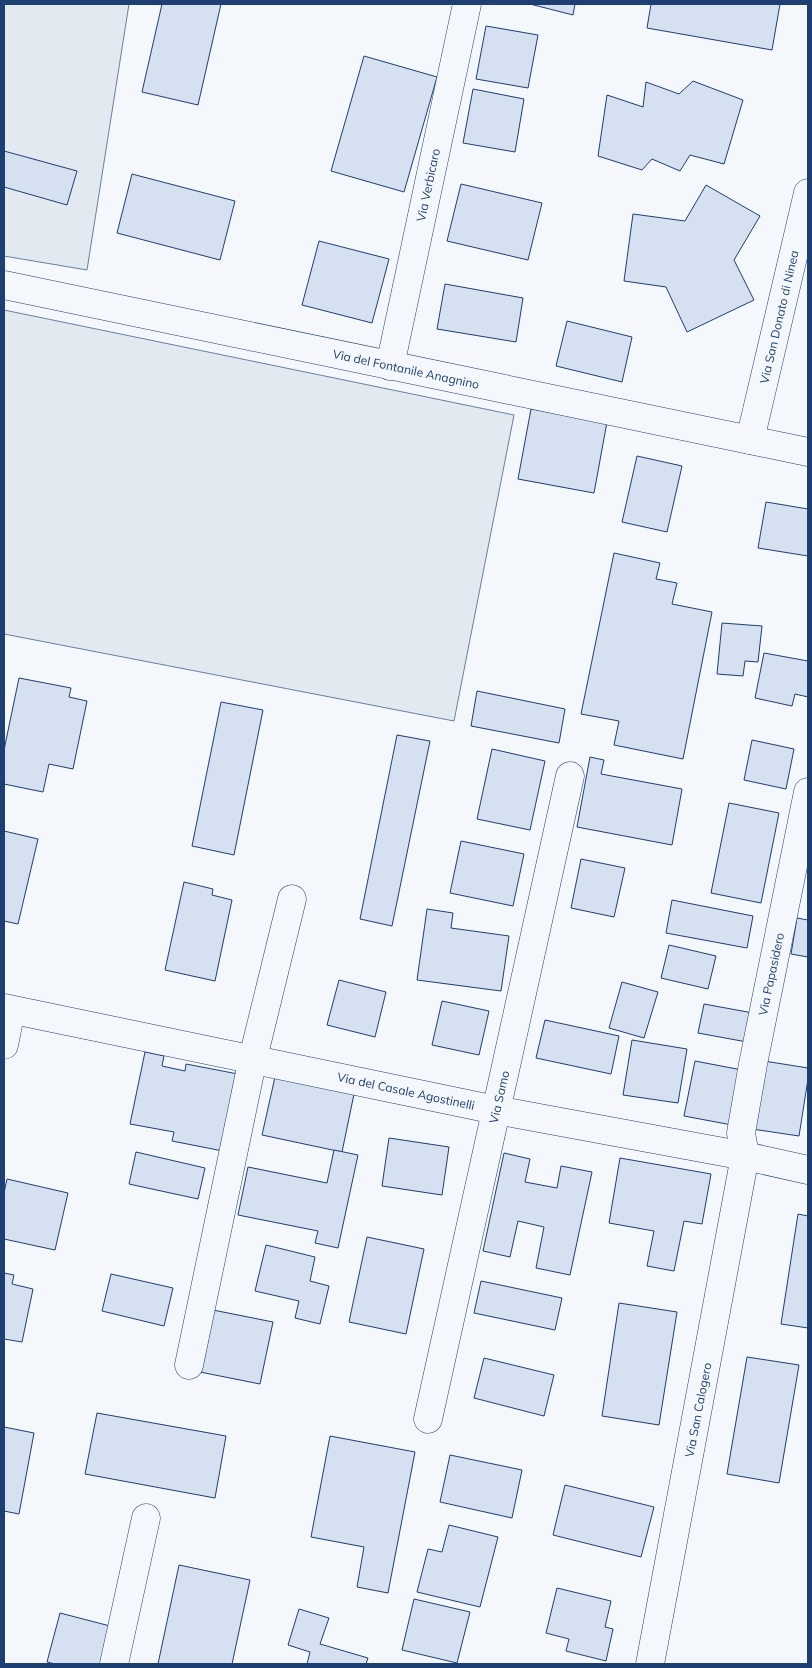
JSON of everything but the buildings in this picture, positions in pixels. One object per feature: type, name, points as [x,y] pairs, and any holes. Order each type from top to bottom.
[{"type":"street","name":"Via Verbicaro","points":[[390,366],[467,4]]},
{"type":"street","name":"Via San Donato di Ninea","points":[[750,440],[808,193]]},
{"type":"street","name":"Via del Fontanile Anagnino","points":[[4,285],[808,452]]},
{"type":"street","name":"Via Samo","points":[[428,1419],[570,776]]},
{"type":"street","name":"Via Papasidero","points":[[745,1156],[741,1133],[751,1073],[808,792]]},
{"type":"street","points":[[189,1365],[253,1058],[292,899]]},
{"type":"street","name":"Via del Casale Agostinelli","points":[[7,1009],[253,1058],[496,1110],[745,1156],[808,1170]]},
{"type":"street","points":[[4,1044],[7,1009]]},
{"type":"street","name":"Via San Calogero","points":[[650,1664],[745,1156]]},
{"type":"street","points":[[114,1664],[146,1518]]},
{"type":"shaded area","points":[[4,4],[129,4],[87,270],[4,256]]},
{"type":"shaded area","points":[[4,310],[514,415],[454,721],[4,634]]}]
